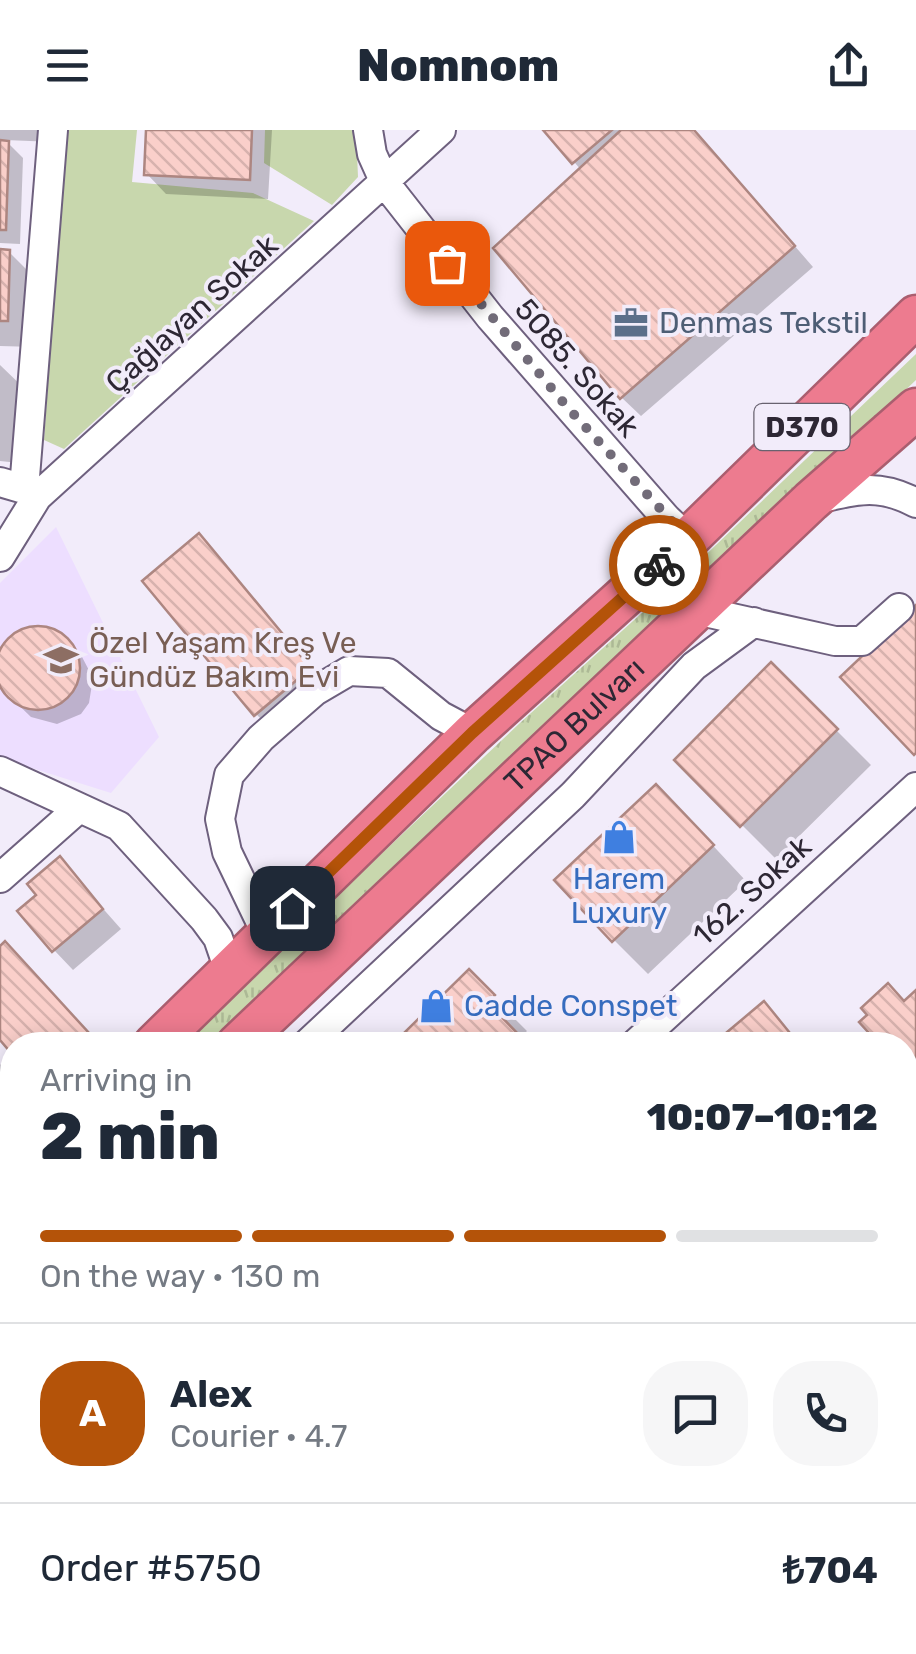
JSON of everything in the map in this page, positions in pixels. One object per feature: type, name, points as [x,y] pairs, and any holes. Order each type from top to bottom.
[{"type":"highway","name":"TPAO Bulvarı","points":[[168,1032],[472,733],[688,539],[916,316]]},
{"type":"highway","name":"TPAO Bulvarı","points":[[250,1032],[810,500],[916,409]]},
{"type":"street","points":[[21,489],[53,130]]},
{"type":"street","name":"5085. Sokak","points":[[368,130],[372,154],[385,183],[490,318],[688,539]]},
{"type":"street","name":"Çağlayan Sokak","points":[[0,557],[21,489],[385,183],[441,130]]},
{"type":"street","points":[[810,500],[862,488],[916,502]]},
{"type":"street","points":[[696,610],[835,641],[862,641],[899,608]]},
{"type":"street","points":[[320,1032],[573,795],[694,666],[754,622]]},
{"type":"street","points":[[266,933],[228,852],[220,819],[229,775],[262,738],[315,691],[349,671],[388,674],[442,716],[472,733]]},
{"type":"street","points":[[0,771],[119,826],[218,938],[230,973]]},
{"type":"street","name":"162. Sokak","points":[[648,1032],[916,787]]},
{"type":"street","points":[[0,878],[78,808]]},
{"type":"shaded area","name":"Özel Yaşam Kreş Ve Gündüz Bakım Evi","points":[[56,527],[159,737],[111,793],[0,758],[0,583]]},
{"type":"green space","points":[[66,130],[137,130],[132,182],[253,193],[314,221],[64,449],[44,440]]},
{"type":"green space","points":[[265,130],[356,130],[358,177],[332,205],[264,163]]},
{"type":"green space","points":[[916,354],[916,380],[466,800],[225,1032],[193,1032],[521,722],[694,566]]},
{"type":"building","points":[[146,130],[252,130],[250,180],[144,175]]},
{"type":"building","points":[[543,130],[612,130],[572,164]]},
{"type":"building","name":"Denmas Tekstil","points":[[621,130],[694,130],[795,246],[620,399],[493,248]]},
{"type":"building","points":[[0,140],[9,141],[6,230],[0,230]]},
{"type":"building","points":[[0,249],[10,250],[8,321],[0,321]]},
{"type":"building","points":[[199,533],[311,668],[254,716],[142,581]]},
{"type":"building","points":[[916,605],[916,753],[914,755],[840,677]]},
{"type":"building","points":[[30,627],[46,627],[61,633],[73,645],[79,660],[79,676],[73,691],[61,703],[46,709],[30,709],[15,703],[-1,681],[3,645],[15,633]]},
{"type":"building","points":[[771,662],[838,729],[740,827],[674,760]]},
{"type":"building","points":[[656,784],[714,845],[612,942],[554,880]]},
{"type":"building","points":[[60,856],[103,909],[52,952],[17,911],[36,895],[27,884]]},
{"type":"building","points":[[5,941],[88,1032],[0,1032],[0,946]]},
{"type":"building","points":[[469,969],[495,995],[488,1003],[516,1032],[405,1032]]},
{"type":"building","points":[[888,983],[904,1001],[916,990],[916,1032],[868,1032],[859,1022],[867,1015],[861,1008]]},
{"type":"building","points":[[764,1001],[789,1032],[727,1032]]},
{"type":"way so far","points":[[447,263],[568,408],[688,539],[659,565]]},
{"type":"place","name":"Denmas Tekstil","points":[[631,323]]},
{"type":"place","name":"Özel Yaşam Kreş Ve Gündüz Bakım Evi","points":[[61,660]]},
{"type":"place","name":"Harem Luxury","points":[[619,837]]},
{"type":"place","name":"Cadde Conspet","points":[[436,1006]]},
{"type":"route","points":[[292,908],[472,733],[659,565]]}]
